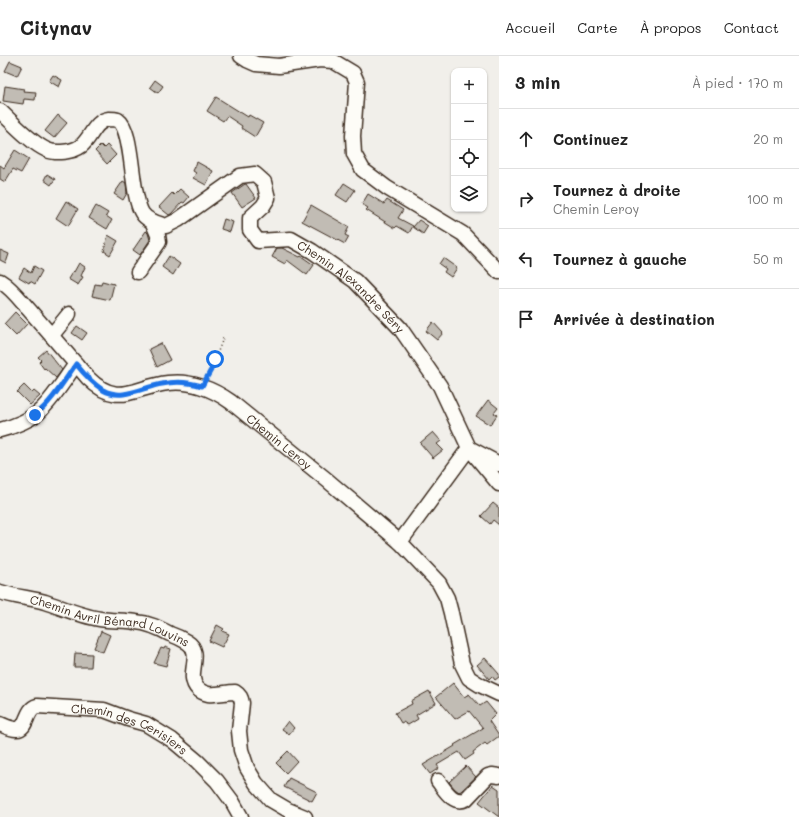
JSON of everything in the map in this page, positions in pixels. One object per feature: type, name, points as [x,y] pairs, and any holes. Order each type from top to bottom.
[{"type":"street","points":[[241,56],[256,64],[279,66],[320,60],[333,61],[352,73],[357,82],[353,136],[354,154],[363,170],[387,188],[463,234],[499,272]]},
{"type":"street","points":[[0,111],[36,143],[47,150],[52,151],[62,152],[82,146],[100,122],[110,119],[118,120],[122,124],[127,137],[138,202],[143,214],[152,222],[158,235],[159,242],[138,272]]},
{"type":"street","name":"Chemin Alexandre Séry","points":[[152,222],[166,226],[178,220],[240,176],[255,174],[264,182],[268,198],[263,206],[250,218],[250,230],[258,241],[291,239],[312,251],[355,281],[400,328],[440,386],[469,448]]},
{"type":"street","name":"Chemin Leroy","points":[[0,280],[17,296],[93,383],[103,390],[113,394],[132,393],[160,384],[173,382],[202,386],[219,394],[231,402],[326,480],[400,542],[440,583],[447,598],[462,664],[469,678],[499,694]]},
{"type":"street","points":[[0,292],[17,296]]},
{"type":"street","points":[[52,335],[69,314]]},
{"type":"street","points":[[0,430],[19,423],[42,410],[54,396],[76,364]]},
{"type":"street","points":[[469,448],[499,464]]},
{"type":"street","points":[[469,448],[499,484]]},
{"type":"street","points":[[400,542],[469,448]]},
{"type":"street","name":"Chemin Avril Bénard Louvins","points":[[0,592],[44,602],[69,611],[100,619],[125,620],[151,625],[188,642],[194,648],[195,653],[193,679],[195,686],[201,692],[209,694],[235,692],[239,694],[241,698],[242,703],[239,731],[241,750],[247,768],[256,783],[271,800],[288,810],[305,817]]},
{"type":"street","name":"Chemin des Cerisiers","points":[[0,724],[20,729],[23,727],[30,710],[33,706],[37,706],[104,710],[146,724],[172,740],[197,761],[217,781],[232,801],[241,817]]},
{"type":"street","points":[[438,782],[455,800],[462,801],[466,799],[488,776],[499,776]]},
{"type":"path","points":[[202,386],[211,370],[224,336]]},
{"type":"building","points":[[10,61],[22,66],[17,76],[5,71]]},
{"type":"building","points":[[53,75],[62,80],[59,87],[49,81]]},
{"type":"building","points":[[155,80],[163,86],[158,93],[150,87]]},
{"type":"building","points":[[5,86],[24,89],[23,91],[36,92],[35,100],[24,99],[23,104],[3,101]]},
{"type":"building","points":[[216,97],[248,117],[249,115],[263,123],[255,137],[227,116],[223,121],[207,111]]},
{"type":"building","points":[[58,115],[67,123],[54,138],[45,131]]},
{"type":"building","points":[[101,145],[104,148],[107,145],[116,155],[107,164],[95,151]]},
{"type":"building","points":[[15,150],[29,159],[21,173],[13,169],[5,182],[0,179],[0,165],[4,168]]},
{"type":"building","points":[[197,162],[213,171],[206,185],[193,178],[196,173],[193,171]]},
{"type":"building","points":[[47,174],[55,179],[51,185],[44,180]]},
{"type":"building","points":[[123,181],[126,183],[127,193],[123,200],[114,194]]},
{"type":"building","points":[[344,183],[355,190],[347,202],[336,195]]},
{"type":"building","points":[[245,184],[256,198],[242,207],[232,193]]},
{"type":"building","points":[[180,189],[189,197],[169,215],[159,207],[172,193],[174,195]]},
{"type":"building","points":[[368,194],[384,204],[387,200],[403,210],[398,218],[413,226],[409,233],[397,226],[395,228],[366,210],[368,208],[362,204]]},
{"type":"building","points":[[66,201],[78,209],[68,226],[56,218]]},
{"type":"building","points":[[311,205],[349,227],[345,235],[349,237],[345,244],[302,221]]},
{"type":"building","points":[[96,206],[108,213],[106,216],[112,220],[107,229],[89,218]]},
{"type":"building","points":[[224,219],[233,222],[230,232],[221,229]]},
{"type":"building","points":[[419,220],[428,226],[423,234],[413,227]]},
{"type":"building","points":[[146,231],[150,240],[140,255],[133,250]]},
{"type":"building","points":[[108,235],[118,241],[110,255],[104,251]]},
{"type":"building","points":[[277,248],[282,248],[300,257],[301,256],[314,265],[307,275],[287,260],[285,264],[272,257]]},
{"type":"building","points":[[0,250],[9,254],[6,263],[0,260]]},
{"type":"building","points":[[169,256],[180,264],[173,275],[162,267]]},
{"type":"building","points":[[443,258],[457,268],[451,277],[444,272],[446,269],[439,264]]},
{"type":"building","points":[[79,263],[85,267],[81,276],[83,277],[78,285],[68,279]]},
{"type":"building","points":[[34,266],[42,271],[35,284],[30,281],[29,283],[19,277],[24,268],[31,273]]},
{"type":"building","points":[[102,281],[114,284],[110,300],[92,296],[95,284],[101,285]]},
{"type":"building","points":[[15,312],[27,324],[16,336],[4,324]]},
{"type":"building","points":[[433,322],[443,333],[437,340],[426,331]]},
{"type":"building","points":[[77,326],[87,333],[82,340],[72,333]]},
{"type":"building","points":[[161,343],[170,360],[157,367],[149,349]]},
{"type":"building","points":[[46,350],[62,370],[56,378],[45,368],[44,369],[39,362],[41,360],[38,357]]},
{"type":"building","points":[[24,385],[32,393],[34,391],[40,396],[30,405],[17,392]]},
{"type":"building","points":[[488,400],[498,408],[494,413],[497,415],[490,425],[476,416]]},
{"type":"building","points":[[433,432],[441,441],[437,444],[443,450],[433,458],[420,443]]},
{"type":"building","points":[[493,503],[499,508],[499,525],[493,520],[490,524],[481,516]]},
{"type":"building","points":[[217,625],[224,629],[222,631],[229,634],[222,647],[209,641]]},
{"type":"building","points":[[101,631],[110,635],[103,652],[94,648]]},
{"type":"building","points":[[165,647],[171,649],[166,666],[154,663],[161,648],[164,649]]},
{"type":"building","points":[[75,653],[92,654],[91,667],[74,667]]},
{"type":"building","points":[[485,658],[499,674],[499,677],[495,680],[492,676],[489,679],[477,665]]},
{"type":"building","points":[[453,683],[464,697],[469,694],[480,706],[486,702],[496,714],[489,721],[499,736],[487,745],[485,743],[473,752],[474,754],[465,760],[459,752],[437,765],[439,768],[430,774],[423,765],[483,728],[469,711],[455,719],[436,697]]},
{"type":"building","points":[[429,691],[436,703],[416,715],[418,719],[408,725],[403,722],[401,723],[395,713],[412,704],[411,701]]},
{"type":"building","points":[[288,721],[294,728],[289,734],[282,729]]},
{"type":"building","points":[[288,751],[297,761],[286,773],[276,763]]},
{"type":"building","points":[[466,766],[476,777],[459,792],[449,782]]},
{"type":"building","points":[[289,778],[317,792],[312,801],[284,787]]},
{"type":"building","points":[[493,785],[499,789],[499,817],[479,802]]},
{"type":"route","points":[[35,415],[42,410],[54,396],[76,364],[93,383],[103,390],[113,394],[121,394],[132,393],[160,384],[173,382],[202,386],[215,359]]}]
